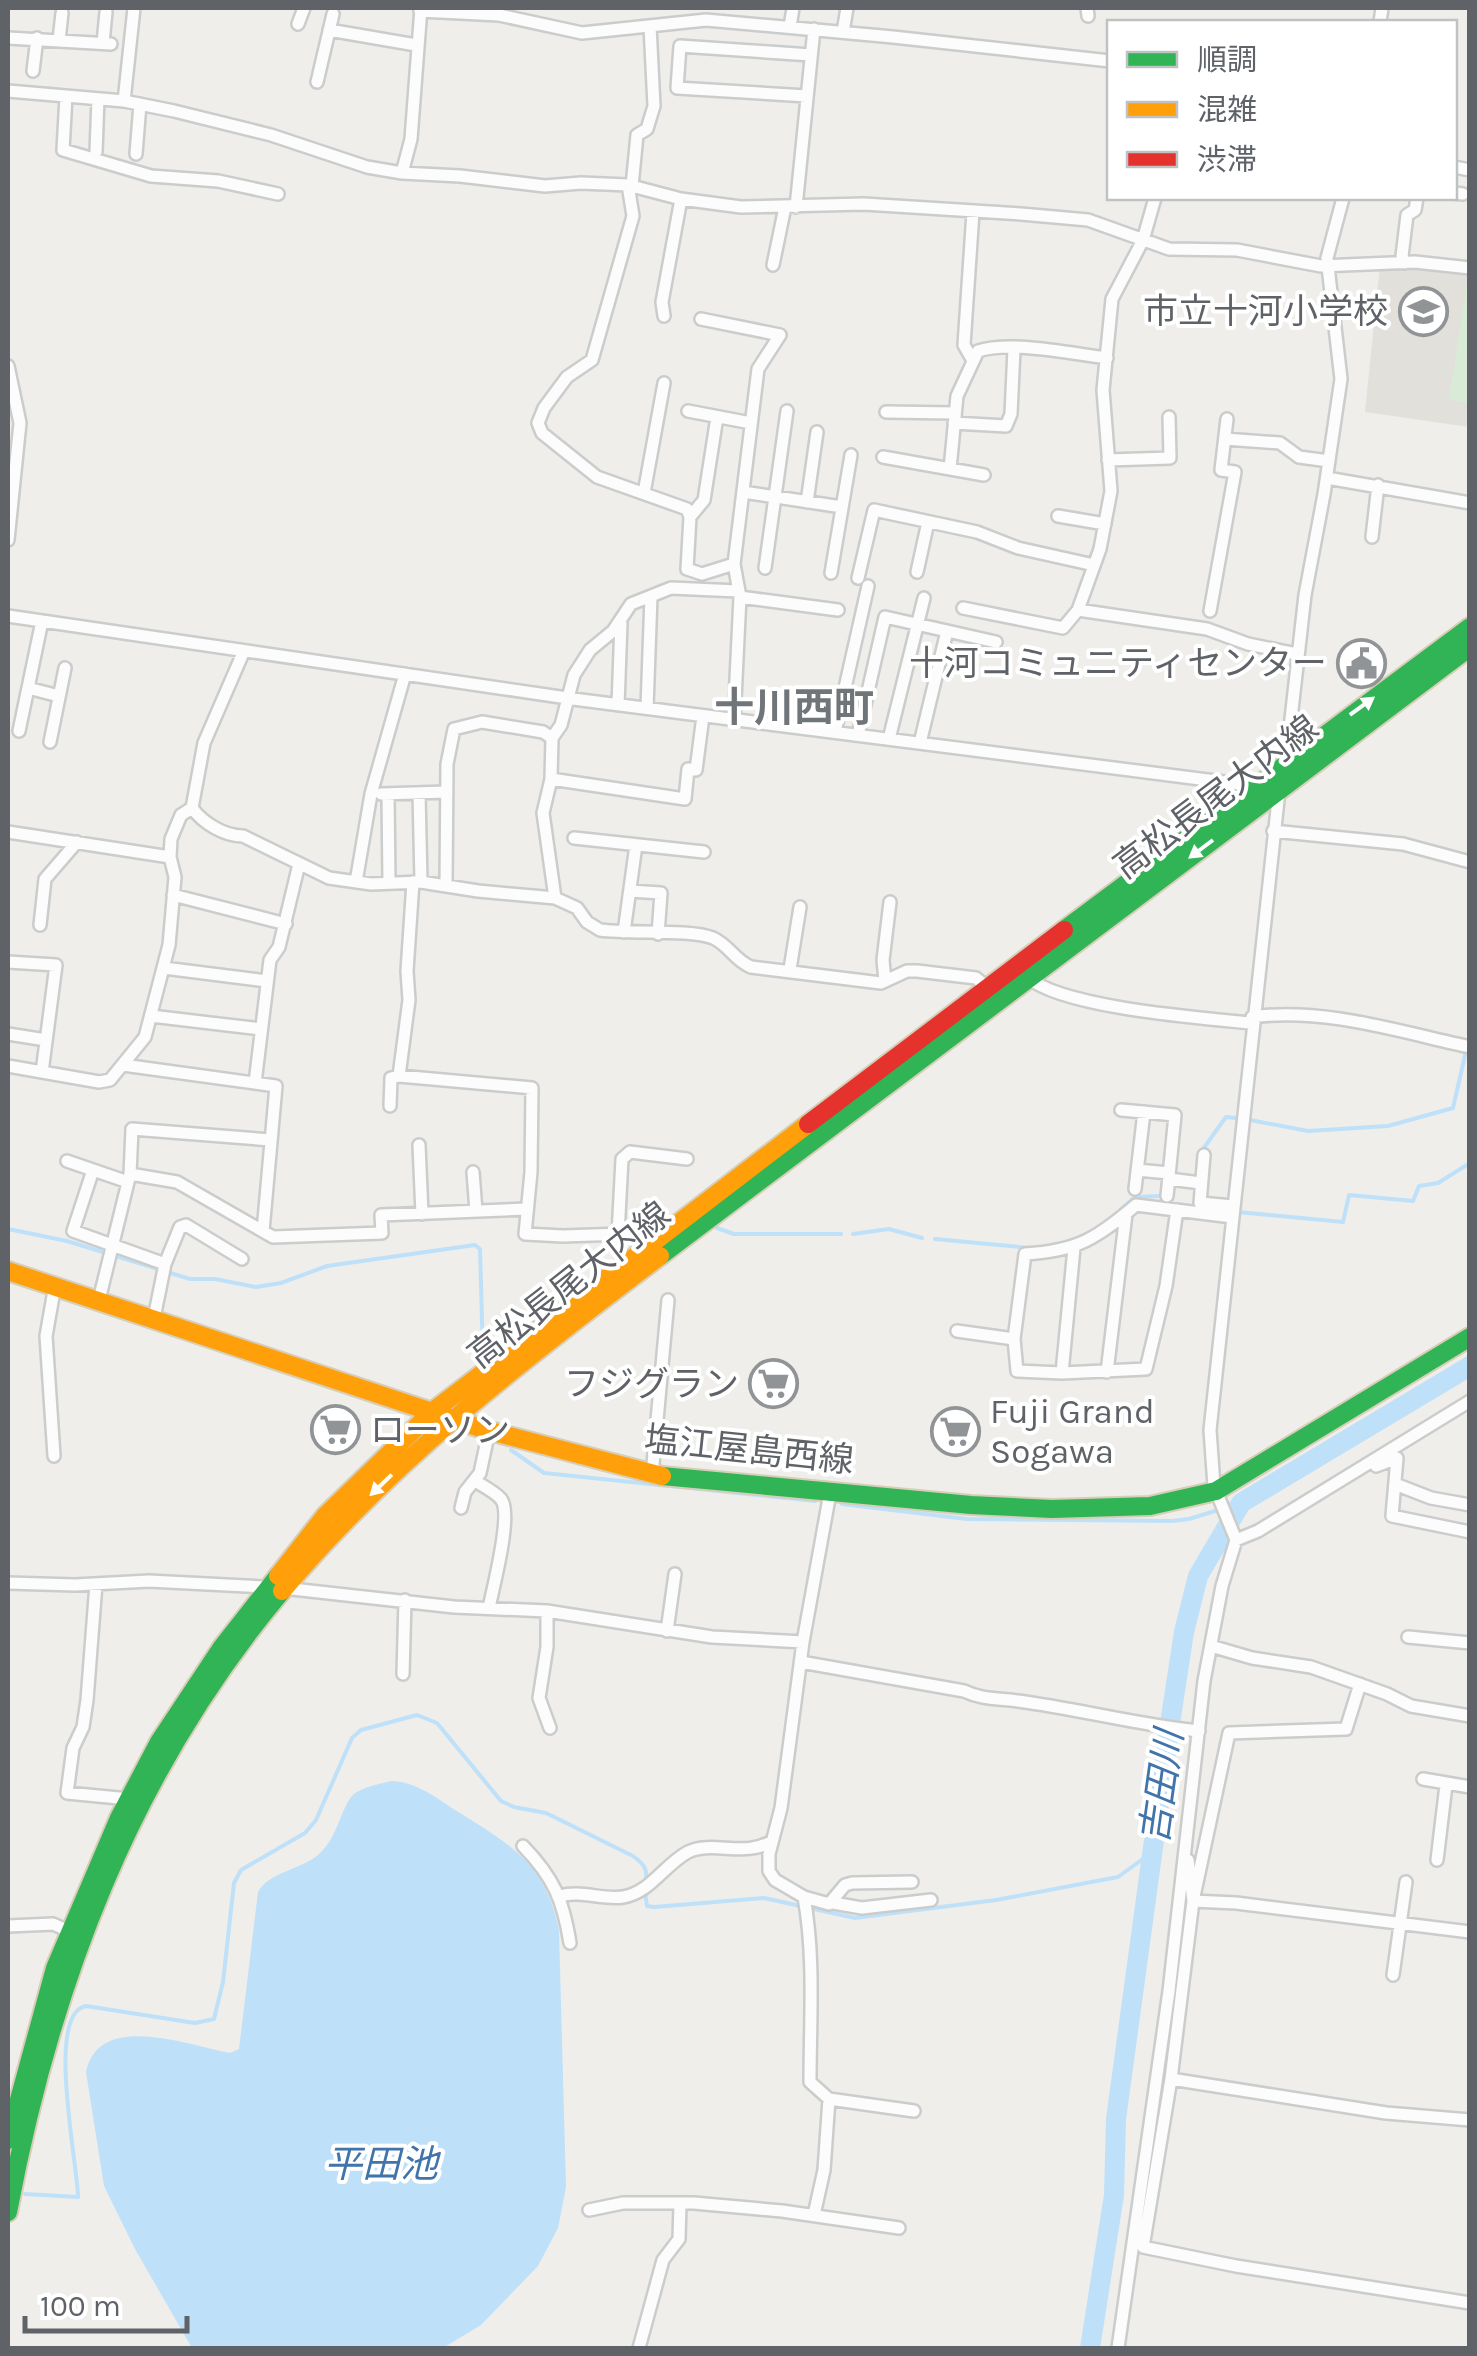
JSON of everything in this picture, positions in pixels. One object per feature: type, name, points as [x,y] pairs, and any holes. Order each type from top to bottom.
[{"type":"main road","name":"高松長尾大内線","points":[[1023,972],[1254,786],[1470,627]]},
{"type":"main road","name":"高松長尾大内線","points":[[8,2140],[35,2033],[69,1932],[129,1798],[159,1742],[326,1516],[432,1412],[656,1240],[1279,790],[1470,647]]},
{"type":"main road","name":"高松長尾大内線","points":[[8,2212],[43,2052],[68,1971],[99,1893],[171,1750],[274,1588],[452,1418],[994,993]]},
{"type":"main road","name":"塩江屋島西線","points":[[8,1271],[490,1431],[652,1475],[971,1505],[1081,1509],[1150,1506],[1218,1495],[1470,1337]]},
{"type":"street","points":[[124,101],[134,8]]},
{"type":"street","points":[[298,24],[304,8]]},
{"type":"street","points":[[790,28],[793,8]]},
{"type":"street","points":[[843,32],[847,8]]},
{"type":"street","points":[[402,174],[411,138],[420,9],[517,17],[582,33],[706,20],[1107,61]]},
{"type":"street","points":[[8,38],[107,44],[106,12]]},
{"type":"street","points":[[59,40],[62,13]]},
{"type":"street","points":[[316,82],[333,14]]},
{"type":"street","points":[[650,26],[654,106],[647,129],[637,135],[630,186],[633,216],[592,360],[568,377],[544,408],[538,423],[542,433],[597,476],[687,509],[687,568],[702,574],[734,564]]},
{"type":"street","points":[[773,265],[790,207],[814,29]]},
{"type":"street","points":[[329,30],[416,46]]},
{"type":"street","points":[[33,71],[37,38]]},
{"type":"street","points":[[807,96],[677,88],[680,46],[811,55]]},
{"type":"street","points":[[8,90],[140,104],[270,135],[367,167],[402,174],[545,186],[630,186],[740,207],[864,204],[1088,220],[1169,248],[1236,250],[1328,266],[1405,262],[1470,268]]},
{"type":"street","points":[[66,96],[64,150],[151,176],[218,181],[278,194]]},
{"type":"street","points":[[96,152],[98,99]]},
{"type":"street","points":[[136,154],[140,104]]},
{"type":"street","points":[[664,316],[662,302],[681,198]]},
{"type":"street","points":[[963,608],[1062,628],[1078,610],[1094,565],[1110,491],[1102,390],[1112,299],[1143,240],[1154,200]]},
{"type":"street","points":[[1118,2348],[1169,1991],[1194,1731],[1235,1537],[1218,1495],[1210,1430],[1252,1020],[1272,875],[1273,831],[1287,762],[1297,654],[1341,379],[1327,258],[1342,200]]},
{"type":"street","points":[[1405,262],[1402,256],[1407,215],[1415,210],[1416,200]]},
{"type":"street","points":[[972,359],[964,345],[974,212]]},
{"type":"street","points":[[701,318],[780,335],[758,369],[734,564],[739,594],[734,720]]},
{"type":"street","points":[[950,469],[957,396],[978,351],[1014,349],[1107,358]]},
{"type":"street","points":[[886,412],[1006,426],[1011,414],[1014,349]]},
{"type":"street","points":[[8,366],[20,423],[8,540]]},
{"type":"street","points":[[644,494],[664,383]]},
{"type":"street","points":[[688,412],[751,422]]},
{"type":"street","points":[[766,568],[787,412]]},
{"type":"street","points":[[690,517],[704,500],[717,417]]},
{"type":"street","points":[[1108,460],[1170,458],[1169,417]]},
{"type":"street","points":[[1210,611],[1235,472],[1222,470],[1226,419]]},
{"type":"street","points":[[807,502],[816,432]]},
{"type":"street","points":[[1225,438],[1280,443],[1299,458],[1329,461]]},
{"type":"street","points":[[830,574],[851,455]]},
{"type":"street","points":[[883,457],[984,475]]},
{"type":"street","points":[[1327,478],[1470,503]]},
{"type":"street","points":[[1372,537],[1378,485]]},
{"type":"street","points":[[743,492],[842,507]]},
{"type":"street","points":[[835,732],[874,510],[977,532],[1018,548],[1094,565]]},
{"type":"street","points":[[1058,516],[1105,524]]},
{"type":"street","points":[[918,572],[928,522]]},
{"type":"street","points":[[555,898],[543,813],[552,778],[552,738],[561,725],[574,674],[590,650],[613,631],[631,604],[671,588],[838,610]]},
{"type":"street","points":[[647,708],[651,596]]},
{"type":"street","points":[[889,739],[924,598]]},
{"type":"street","points":[[1078,610],[1207,629],[1248,644],[1297,654]]},
{"type":"street","points":[[858,735],[885,618],[996,642]]},
{"type":"street","points":[[618,705],[621,619]]},
{"type":"street","points":[[8,620],[42,621],[566,698],[1279,790]]},
{"type":"street","points":[[20,731],[42,621]]},
{"type":"street","points":[[920,743],[947,632]]},
{"type":"street","points":[[243,653],[204,744],[192,808],[200,820],[234,836],[243,836],[329,878],[417,882],[555,898],[577,908],[587,922],[600,930],[711,937],[727,947],[739,963],[751,967],[885,981],[917,971],[976,978],[994,993]]},
{"type":"street","points":[[50,742],[65,668]]},
{"type":"street","points":[[356,882],[371,794],[406,674]]},
{"type":"street","points":[[28,688],[60,696]]},
{"type":"street","points":[[552,778],[685,799],[688,769],[696,770],[702,716]]},
{"type":"street","points":[[446,886],[447,764],[454,729],[482,722],[542,732],[552,738]]},
{"type":"street","points":[[371,794],[447,792]]},
{"type":"street","points":[[398,1076],[409,1000],[407,971],[417,882],[420,793]]},
{"type":"street","points":[[388,794],[388,883]]},
{"type":"street","points":[[8,1066],[99,1082],[110,1080],[145,1036],[164,968],[175,877],[170,857],[175,826],[181,815],[192,808]]},
{"type":"street","points":[[1273,831],[1404,844],[1470,862]]},
{"type":"street","points":[[8,832],[170,857]]},
{"type":"street","points":[[574,838],[704,852]]},
{"type":"street","points":[[40,924],[45,879],[77,842]]},
{"type":"street","points":[[624,932],[636,844]]},
{"type":"street","points":[[254,1083],[270,960],[286,924],[299,864]]},
{"type":"street","points":[[630,891],[661,894],[658,934]]},
{"type":"street","points":[[173,895],[286,924]]},
{"type":"street","points":[[885,981],[883,960],[890,902]]},
{"type":"street","points":[[790,970],[800,908]]},
{"type":"street","points":[[8,962],[56,966],[42,1072]]},
{"type":"street","points":[[164,968],[267,981]]},
{"type":"street","points":[[1023,972],[1048,990],[1138,1011],[1252,1020],[1283,1013],[1347,1021],[1470,1047]]},
{"type":"street","points":[[151,1016],[261,1029]]},
{"type":"street","points":[[8,1034],[46,1040]]},
{"type":"street","points":[[123,1065],[276,1086],[263,1231]]},
{"type":"street","points":[[390,1106],[391,1078],[398,1076],[532,1088],[531,1172],[524,1234],[652,1233],[656,1240]]},
{"type":"street","points":[[1121,1110],[1175,1115],[1167,1196]]},
{"type":"street","points":[[1135,1189],[1144,1112]]},
{"type":"street","points":[[98,1300],[129,1178],[132,1129],[271,1140]]},
{"type":"street","points":[[419,1146],[422,1214]]},
{"type":"street","points":[[618,1234],[622,1159],[630,1152],[687,1159]]},
{"type":"street","points":[[1204,1155],[1200,1202],[1232,1211]]},
{"type":"street","points":[[68,1161],[129,1178],[177,1182],[273,1237],[382,1233],[381,1215],[526,1209]]},
{"type":"street","points":[[93,1170],[73,1230],[109,1250],[164,1269]]},
{"type":"street","points":[[1138,1170],[1202,1183]]},
{"type":"street","points":[[473,1172],[476,1211]]},
{"type":"street","points":[[1178,1210],[1166,1286],[1146,1369],[1017,1371],[1014,1339],[1025,1254],[1074,1248],[1091,1241],[1136,1204],[1232,1211]]},
{"type":"street","points":[[1107,1372],[1126,1214]]},
{"type":"street","points":[[154,1318],[164,1269],[180,1227],[186,1225],[242,1259]]},
{"type":"street","points":[[1062,1373],[1074,1248]]},
{"type":"street","points":[[54,1456],[46,1336],[55,1286]]},
{"type":"street","points":[[652,1475],[668,1300]]},
{"type":"street","points":[[956,1331],[1014,1339]]},
{"type":"street","points":[[1235,1537],[1258,1531],[1470,1401]]},
{"type":"street","points":[[462,1508],[465,1492],[480,1473],[490,1431]]},
{"type":"street","points":[[1356,1471],[1362,1474],[1397,1458],[1392,1516],[1470,1532]]},
{"type":"street","points":[[1414,1492],[1417,1478]]},
{"type":"street","points":[[475,1481],[501,1498],[505,1507],[489,1608]]},
{"type":"street","points":[[1395,1484],[1470,1505]]},
{"type":"street","points":[[830,1492],[803,1642],[782,1808],[769,1854],[770,1871],[775,1880],[805,1902],[862,1908],[931,1900]]},
{"type":"street","points":[[667,1631],[674,1574]]},
{"type":"street","points":[[8,1583],[197,1582],[405,1600],[454,1608],[547,1611],[712,1638],[803,1642]]},
{"type":"street","points":[[96,1584],[87,1700],[83,1726],[73,1748],[67,1792],[129,1798]]},
{"type":"street","points":[[403,1674],[405,1600]]},
{"type":"street","points":[[547,1611],[547,1647],[539,1698],[550,1728]]},
{"type":"street","points":[[1408,1636],[1470,1644]]},
{"type":"street","points":[[1210,1646],[1252,1658],[1311,1667],[1411,1706],[1470,1716]]},
{"type":"street","points":[[801,1662],[964,1692],[978,1698],[1016,1700],[1194,1731]]},
{"type":"street","points":[[1360,1684],[1346,1729],[1230,1733],[1193,1901],[1171,2079],[1143,2247],[1470,2303]]},
{"type":"street","points":[[1423,1780],[1470,1787]]},
{"type":"street","points":[[1438,1860],[1446,1785]]},
{"type":"street","points":[[1185,1831],[1193,1901]]},
{"type":"street","points":[[560,1896],[569,1893],[622,1897],[648,1884],[690,1851],[760,1849],[773,1840]]},
{"type":"street","points":[[523,1846],[546,1870],[560,1896],[570,1943]]},
{"type":"street","points":[[832,1903],[852,1882],[913,1879],[912,1901]]},
{"type":"street","points":[[1394,1975],[1406,1882]]},
{"type":"street","points":[[1193,1901],[1236,1902],[1470,1932]]},
{"type":"street","points":[[805,1902],[812,1944],[810,2082],[829,2099],[914,2111]]},
{"type":"street","points":[[8,1926],[53,1924],[69,1932]]},
{"type":"street","points":[[1171,2079],[1328,2105],[1470,2120]]},
{"type":"street","points":[[814,2215],[824,2170],[829,2099]]},
{"type":"street","points":[[589,2210],[623,2203],[680,2204],[814,2215],[899,2228]]},
{"type":"street","points":[[639,2348],[664,2260],[679,2239],[680,2204]]},
{"type":"shaded area","name":"市立十河小学校","points":[[1380,266],[1469,272],[1469,427],[1365,412]]},
{"type":"green space","points":[[1470,275],[1469,403],[1449,400]]},
{"type":"water","name":"平田池","points":[[391,1781],[424,1791],[508,1845],[535,1872],[553,1908],[559,1931],[566,2187],[558,2228],[538,2266],[481,2325],[443,2348],[192,2348],[104,2186],[86,2072],[94,2053],[108,2042],[126,2037],[169,2039],[230,2053],[239,2049],[258,1892],[269,1880],[325,1848],[354,1794]]},
{"type":"waterway","points":[[1250,1120],[1308,1131],[1388,1126],[1453,1108],[1466,1051]]},
{"type":"waterway","points":[[1203,1149],[1226,1117],[1236,1118]]},
{"type":"waterway","points":[[1237,1212],[1343,1222],[1349,1195],[1413,1201],[1419,1186],[1438,1183],[1470,1163]]},
{"type":"waterway","points":[[1108,1221],[1135,1197],[1158,1196]]},
{"type":"waterway","points":[[717,1228],[734,1234],[841,1234]]},
{"type":"waterway","points":[[8,1229],[67,1241],[190,1279],[215,1279],[256,1287],[281,1283],[327,1266],[475,1245],[480,1249],[483,1355]]},
{"type":"waterway","points":[[853,1234],[889,1229],[922,1238]]},
{"type":"waterway","points":[[935,1239],[1030,1248]]},
{"type":"waterway","name":"吉田川","points":[[1090,2348],[1114,2195],[1116,2119],[1169,1730],[1184,1632],[1198,1576],[1241,1503],[1470,1366]]},
{"type":"waterway","points":[[511,1450],[544,1473],[815,1501]]},
{"type":"waterway","points":[[842,1504],[967,1519],[1172,1521],[1241,1503]]},
{"type":"waterway","points":[[25,2194],[78,2197],[65,2061],[67,2034],[74,2015],[86,2006],[195,2023],[214,2019],[223,1982],[234,1883],[241,1870],[305,1833],[316,1820],[352,1738],[361,1730],[417,1715],[437,1723],[501,1801],[546,1813],[633,1856],[644,1867],[646,1883]]},
{"type":"waterway","points":[[645,1893],[647,1906],[654,1907],[764,1898],[855,1918],[996,1900],[1118,1877],[1154,1851]]},
{"type":"traffic: fast","points":[[1064,930],[1470,627]]},
{"type":"traffic: fast","points":[[660,1256],[1470,647]]},
{"type":"traffic: fast","points":[[662,1476],[971,1505],[1052,1509],[1150,1506],[1216,1491],[1470,1337]]},
{"type":"traffic: fast","points":[[8,2140],[55,1968],[119,1818],[159,1742],[222,1647],[278,1576]]},
{"type":"traffic: fast","points":[[8,2212],[48,2044],[104,1884],[181,1732],[228,1660],[282,1591]]},
{"type":"traffic: slow","points":[[278,1576],[325,1516],[432,1412],[808,1124]]},
{"type":"traffic: slow","points":[[282,1591],[368,1498],[461,1413],[660,1256]]},
{"type":"traffic: slow","points":[[8,1271],[486,1430],[662,1476]]},
{"type":"traffic: jam","points":[[808,1124],[1064,930]]},
{"type":"place","name":"市立十河小学校","points":[[1423,311]]},
{"type":"place","name":"十河コミュニティセンター","points":[[1362,663]]},
{"type":"place","name":"フジグラン","points":[[774,1384]]},
{"type":"place","name":"ローソン","points":[[335,1430]]},
{"type":"place","name":"Fuji Grand Sogawa","points":[[955,1431]]},
{"type":"district","name":"十川西町","points":[[794,707]]}]
